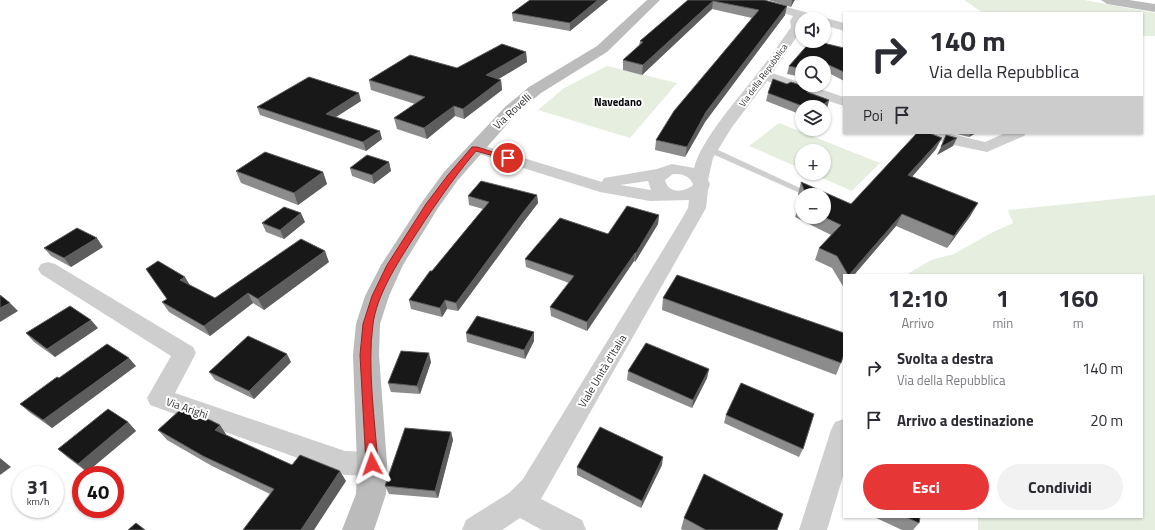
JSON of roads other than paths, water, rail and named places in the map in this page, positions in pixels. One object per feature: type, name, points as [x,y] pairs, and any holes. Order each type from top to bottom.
[{"type":"street","name":"Via Rovelli","points":[[358,530],[371,494],[372,464],[366,355],[368,324],[375,303],[392,265],[429,206],[450,176],[511,110],[535,90],[602,49],[654,0]]},
{"type":"street","points":[[750,0],[795,13]]},
{"type":"street","points":[[1107,0],[1155,8]]},
{"type":"street","points":[[831,23],[843,27]]},
{"type":"street","name":"Via della Repubblica","points":[[708,154],[725,126],[764,75],[795,30]]},
{"type":"street","points":[[764,75],[843,102]]},
{"type":"street","points":[[934,134],[955,141],[987,147],[1016,134]]},
{"type":"street","points":[[475,148],[613,190],[663,196],[685,196],[700,185],[696,174],[680,169]]},
{"type":"street","points":[[588,183],[604,183],[680,169],[698,164],[708,154]]},
{"type":"street","name":"Viale Unità d'Italia","points":[[476,530],[519,502],[533,488],[697,208],[700,185],[708,154]]},
{"type":"street","points":[[659,174],[656,178],[656,184],[660,189],[675,196]]},
{"type":"street","name":"Via Arighi","points":[[48,269],[185,353],[159,398],[344,462],[372,464]]},
{"type":"street","points":[[813,530],[843,433]]},
{"type":"street","points":[[519,502],[572,530]]},
{"type":"lane","points":[[708,154],[795,189]]},
{"type":"district","name":"Navedano","points":[[618,102]]}]
